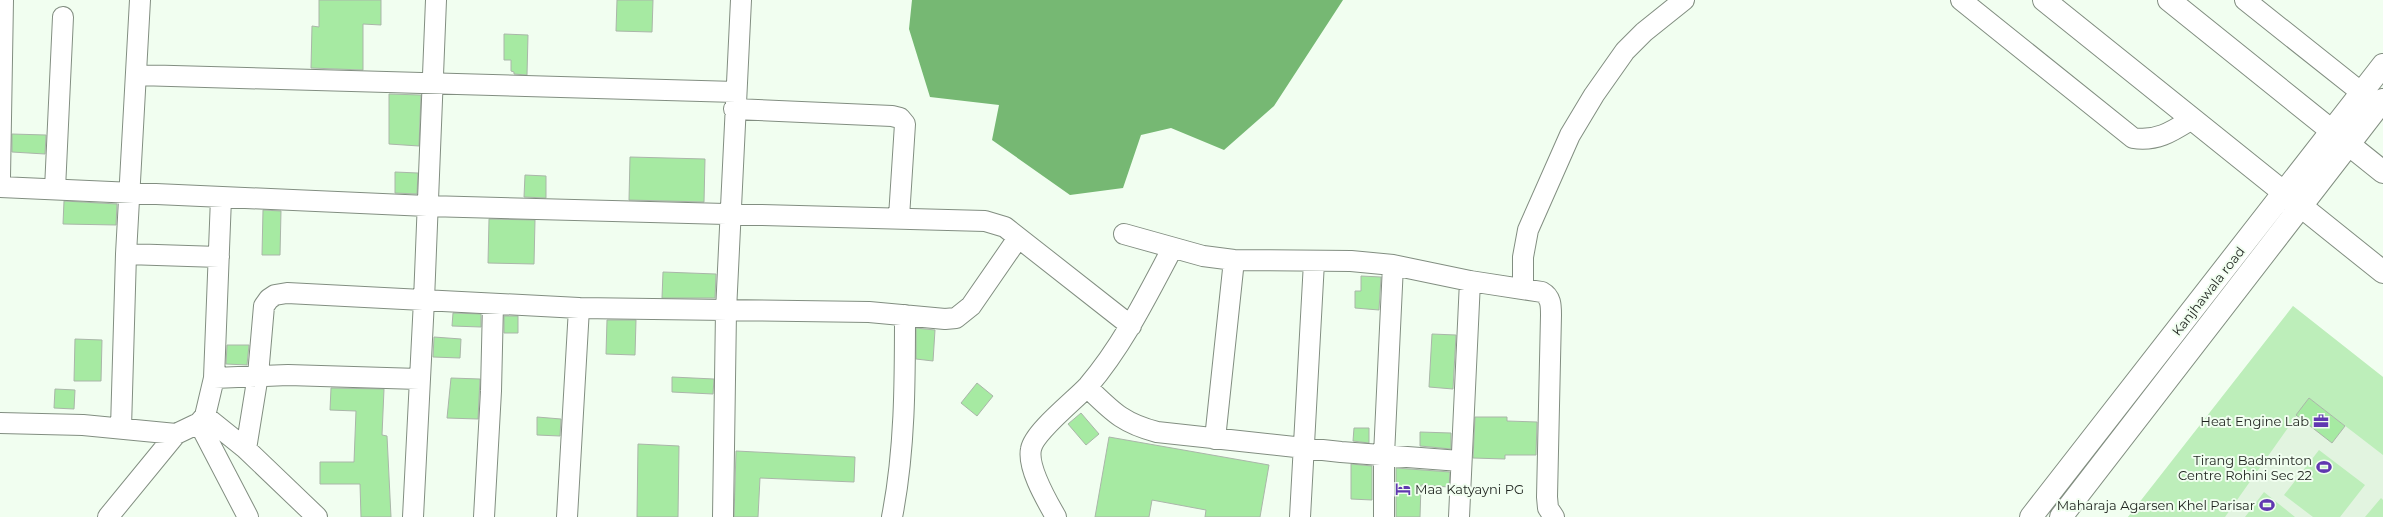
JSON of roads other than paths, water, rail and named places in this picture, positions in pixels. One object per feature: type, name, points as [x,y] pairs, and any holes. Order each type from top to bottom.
[{"type":"main road","points":[[2044,0],[2382,269]]},
{"type":"main road","points":[[2169,0],[2383,172]]},
{"type":"main road","name":"Kanjhawala road","points":[[2031,517],[2285,193],[2383,65]]},
{"type":"main road","name":"Kanjhawala road","points":[[2061,517],[2383,100]]},
{"type":"street","points":[[0,177],[3,0]]},
{"type":"street","points":[[121,428],[126,254],[140,0]]},
{"type":"street","points":[[413,517],[424,300],[436,0]]},
{"type":"street","points":[[723,517],[726,311],[741,0]]},
{"type":"street","points":[[1523,289],[1524,257],[1528,230],[1570,135],[1605,78],[1625,51],[1644,32],[1684,0]]},
{"type":"street","points":[[1961,0],[2133,138],[2144,140],[2166,136],[2192,118]]},
{"type":"street","points":[[2245,0],[2362,93]]},
{"type":"street","points":[[55,189],[63,17]]},
{"type":"street","points":[[137,75],[432,85],[735,100],[892,116],[900,118],[905,124],[899,217]]},
{"type":"street","points":[[0,187],[427,206],[899,217],[985,221],[1005,227],[1095,295],[1131,326]]},
{"type":"street","points":[[221,198],[214,378],[202,419],[248,517]]},
{"type":"street","points":[[1124,234],[1172,249],[1234,260],[1351,262],[1393,265],[1470,281],[1542,292],[1548,295],[1551,304],[1547,497],[1548,508],[1554,517]]},
{"type":"street","points":[[246,449],[258,374],[263,311],[269,299],[275,296],[288,294],[579,308],[869,312],[945,319],[956,318],[971,306],[1018,238]]},
{"type":"street","points":[[1056,517],[1036,475],[1031,459],[1031,448],[1048,425],[1087,387],[1107,362],[1131,326],[1172,249]]},
{"type":"street","points":[[126,254],[219,257]]},
{"type":"street","points":[[1215,438],[1234,260]]},
{"type":"street","points":[[1300,517],[1314,262]]},
{"type":"street","points":[[1384,517],[1384,455],[1393,265]]},
{"type":"street","points":[[1459,517],[1460,461],[1470,281]]},
{"type":"street","points":[[484,517],[493,304]]},
{"type":"street","points":[[568,517],[579,308]]},
{"type":"street","points":[[892,517],[897,493],[904,395],[905,315]]},
{"type":"street","points":[[214,378],[258,374],[419,379]]},
{"type":"street","points":[[1087,387],[1117,416],[1139,427],[1185,436],[1460,461]]},
{"type":"street","points":[[202,419],[246,449],[317,517]]},
{"type":"street","points":[[108,517],[176,434],[202,419]]},
{"type":"street","points":[[0,423],[121,428],[176,434]]},
{"type":"place","name":"Heat Engine Lab","points":[[2321,421]]},
{"type":"place","name":"Tirang Badminton Centre Rohini Sec 22","points":[[2324,467]]},
{"type":"place","name":"Maa Katyayni PG","points":[[1403,489]]},
{"type":"place","name":"Maharaja Agarsen Khel Parisar","points":[[2267,505]]}]
